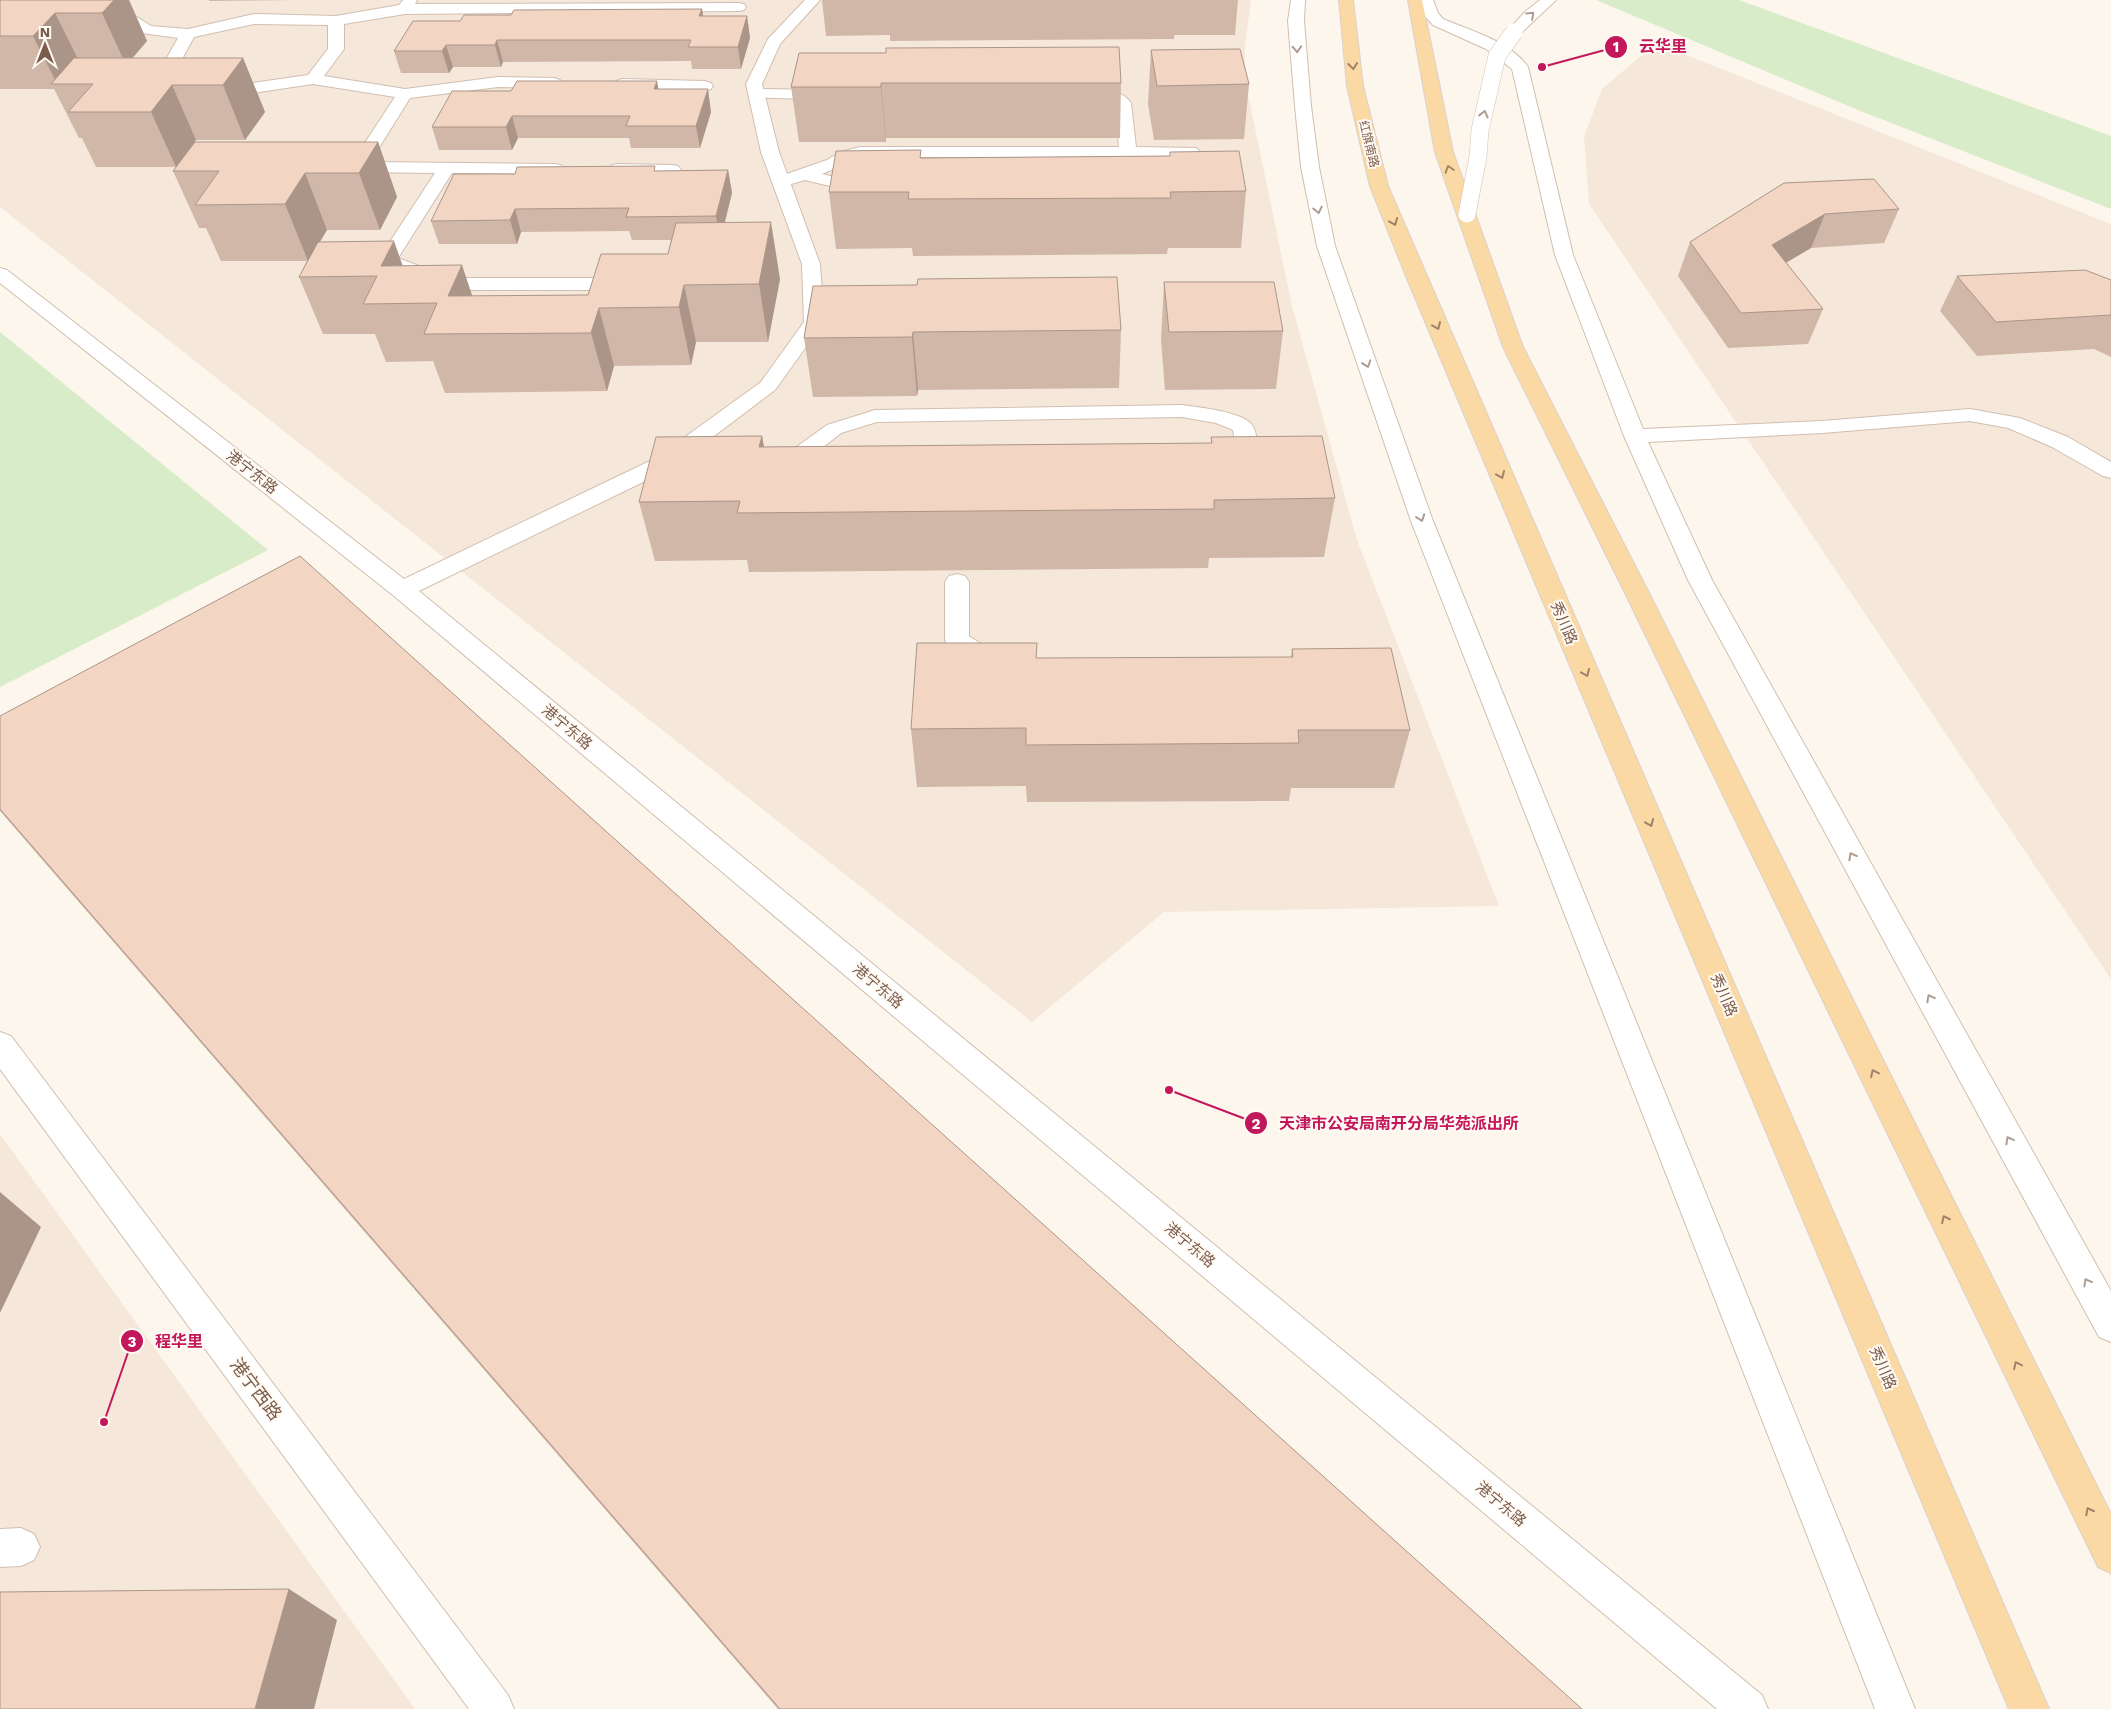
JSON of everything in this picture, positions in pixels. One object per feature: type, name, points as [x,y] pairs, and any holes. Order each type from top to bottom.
[{"type":"main road","name":"红旗南路","points":[[1346,0],[1355,86],[1379,186],[1418,281]]},
{"type":"main road","points":[[1415,0],[1444,152],[1513,347],[1637,593],[2111,1554]]},
{"type":"main road","name":"秀川路","points":[[1418,281],[2029,1709]]},
{"type":"street","points":[[402,590],[664,463],[768,386],[814,322],[811,264],[770,152],[754,84],[772,42],[813,0]]},
{"type":"street","points":[[1298,0],[1296,21],[1298,58],[1310,167],[1329,255],[1422,521],[1895,1709]]},
{"type":"street","points":[[1426,0],[1431,14],[1438,22],[1495,46],[1520,67],[1564,254],[1635,436],[1700,580],[2111,1325]]},
{"type":"street","points":[[1467,214],[1478,157],[1480,130],[1497,56],[1514,32],[1549,0]]},
{"type":"street","points":[[96,1],[147,30],[188,34],[254,19],[336,21],[407,5],[739,7]]},
{"type":"street","points":[[313,80],[336,48],[336,21]]},
{"type":"street","points":[[188,34],[164,77],[238,90],[313,80],[405,94],[498,82],[567,83]]},
{"type":"street","points":[[606,84],[705,86]]},
{"type":"street","points":[[358,167],[405,94]]},
{"type":"street","points":[[757,94],[846,95]]},
{"type":"street","points":[[1074,96],[1114,96],[1123,103],[1128,152]]},
{"type":"street","points":[[781,182],[833,164],[846,156],[860,152],[1190,152],[1197,158],[1202,186]]},
{"type":"street","points":[[340,167],[574,169]]},
{"type":"street","points":[[447,168],[387,260],[449,284],[647,284]]},
{"type":"street","points":[[603,169],[672,170]]},
{"type":"street","points":[[803,174],[874,192],[884,192]]},
{"type":"street","name":"港宁东路","points":[[0,274],[402,590],[1748,1709]]},
{"type":"street","points":[[818,467],[780,461],[834,429],[875,416],[1182,411],[1222,417],[1244,427],[1248,452],[1232,464],[1209,472]]},
{"type":"street","points":[[1635,436],[1822,427],[1970,415],[2013,422],[2060,442],[2111,471]]},
{"type":"street","points":[[686,446],[714,450]]},
{"type":"street","points":[[957,582],[957,640],[999,667],[1018,667]]},
{"type":"street","name":"港宁西路","points":[[0,1045],[494,1709]]},
{"type":"shaded area","points":[[0,0],[1251,0],[1245,46],[1245,80],[1292,306],[1357,540],[1499,906],[1164,912],[1032,1022],[0,207]]},
{"type":"shaded area","points":[[1656,43],[2111,224],[2111,979],[1589,204],[1584,137],[1602,89]]},
{"type":"shaded area","points":[[0,1134],[415,1709],[0,1709]]},
{"type":"green space","points":[[1596,0],[1739,0],[2111,136],[2111,209],[1858,110]]},
{"type":"green space","points":[[0,332],[268,550],[0,687]]},
{"type":"building","points":[[0,0],[114,0],[102,13],[55,13],[33,36],[0,36]]},
{"type":"building","points":[[702,9],[699,16],[747,16],[738,47],[688,47],[691,40],[497,40],[495,45],[446,45],[442,51],[394,51],[413,21],[460,21],[464,15],[511,15],[514,10]]},
{"type":"building","points":[[1119,47],[1121,83],[881,83],[881,87],[791,87],[799,53],[886,53],[886,48]]},
{"type":"building","points":[[1240,49],[1249,84],[1157,86],[1151,50]]},
{"type":"building","points":[[74,58],[243,58],[223,85],[172,85],[151,112],[68,112],[93,84],[51,84]]},
{"type":"building","points":[[517,81],[657,81],[654,89],[708,89],[696,126],[626,126],[630,116],[512,116],[506,127],[432,127],[452,91],[511,91]]},
{"type":"building","points":[[195,142],[378,142],[359,173],[305,173],[285,204],[195,205],[219,171],[173,171]]},
{"type":"building","points":[[921,150],[920,158],[1170,156],[1170,152],[1239,151],[1246,191],[1170,192],[1171,198],[908,199],[909,192],[829,192],[836,151]]},
{"type":"building","points":[[655,166],[654,171],[728,170],[716,216],[626,217],[629,208],[515,209],[510,220],[431,221],[454,174],[515,174],[517,167]]},
{"type":"building","points":[[1874,179],[1899,209],[1825,214],[1772,245],[1823,309],[1741,313],[1690,242],[1784,183]]},
{"type":"building","points":[[771,222],[759,284],[684,285],[679,307],[599,308],[591,333],[424,334],[437,303],[363,304],[377,276],[299,277],[318,242],[394,241],[381,266],[462,265],[448,296],[588,295],[601,254],[668,254],[676,223]]},
{"type":"building","points":[[2085,270],[2111,280],[2111,315],[1996,322],[1957,276]]},
{"type":"building","points":[[1117,277],[1121,330],[913,332],[912,337],[804,338],[813,286],[917,285],[918,279]]},
{"type":"building","points":[[1164,282],[1274,282],[1283,331],[1169,332]]},
{"type":"building","points":[[762,436],[759,447],[1212,443],[1211,437],[1322,436],[1335,498],[1214,500],[1214,509],[737,513],[740,501],[639,502],[656,437]]},
{"type":"building","points":[[300,556],[1582,1709],[780,1709],[0,809],[0,716]]},
{"type":"building","points":[[917,643],[1037,643],[1036,658],[1293,657],[1292,649],[1391,648],[1410,730],[1298,730],[1299,743],[1026,745],[1026,728],[911,729]]},
{"type":"building","points":[[289,1589],[255,1709],[0,1709],[0,1592]]},
{"type":"place","name":"云华里","points":[[1542,67]]},
{"type":"place","name":"天津市公安局南开分局华苑派出所","points":[[1169,1090]]},
{"type":"place","name":"程华里","points":[[104,1422]]}]
